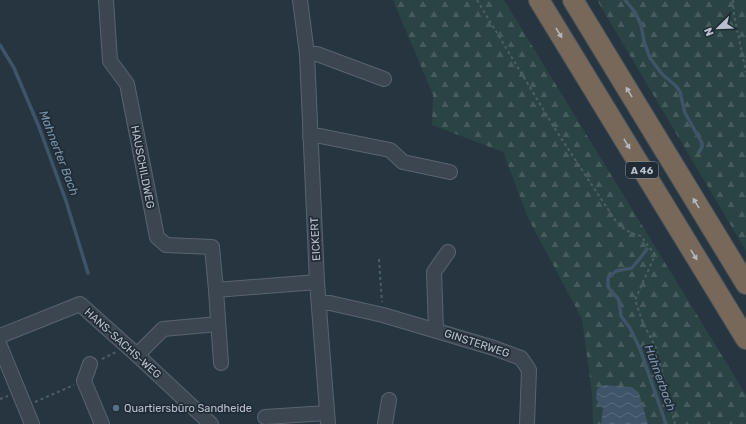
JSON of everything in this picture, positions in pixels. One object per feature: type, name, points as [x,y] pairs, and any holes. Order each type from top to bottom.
[{"type":"highway","name":"A 46","points":[[539,0],[746,339]]},
{"type":"highway","name":"A 46","points":[[573,0],[746,284]]},
{"type":"street","name":"HAUSCHILDWEG","points":[[106,0],[110,61],[127,84],[156,237],[166,245],[212,247],[221,363]]},
{"type":"street","name":"EICKERT","points":[[300,0],[307,54],[317,282],[327,418]]},
{"type":"street","points":[[307,54],[317,54],[384,79]]},
{"type":"street","points":[[310,136],[320,136],[390,150],[403,162],[450,172]]},
{"type":"street","name":"GINSTERWEG","points":[[436,330],[434,272],[448,252]]},
{"type":"street","points":[[216,290],[317,282]]},
{"type":"street","name":"GINSTERWEG","points":[[319,303],[330,303],[383,315],[494,348],[521,358],[529,370],[527,424]]},
{"type":"street","name":"HANS-SACHS-WEG","points":[[0,336],[80,304],[211,424]]},
{"type":"street","points":[[133,351],[162,329],[218,324]]},
{"type":"street","points":[[0,346],[32,424]]},
{"type":"street","points":[[90,364],[84,381],[102,424]]},
{"type":"street","points":[[385,424],[389,400]]},
{"type":"street","points":[[265,417],[327,418]]},
{"type":"path","points":[[477,0],[557,132],[582,167],[607,209],[623,228],[631,233],[641,236],[655,255],[635,300],[642,323],[656,348],[675,424]]},
{"type":"path","points":[[734,0],[734,15],[746,72]]},
{"type":"path","points":[[379,259],[383,315]]},
{"type":"path","points":[[90,364],[133,351]]},
{"type":"path","points":[[24,406],[84,381]]},
{"type":"green space","points":[[393,0],[504,0],[746,395],[746,424],[593,424],[592,393],[582,319],[528,218],[503,152],[432,125],[433,95]]},
{"type":"green space","points":[[597,0],[746,0],[746,251]]},
{"type":"water","points":[[604,385],[632,387],[639,393],[648,424],[601,424],[603,408],[596,399],[597,389]]},
{"type":"waterway","name":"Hühnerbach","points":[[625,0],[635,12],[641,25],[644,41],[650,58],[662,74],[676,86],[680,92],[685,113],[702,143],[702,147],[699,152]]},
{"type":"waterway","name":"Mahnerter Bach","points":[[0,45],[14,68],[39,127],[66,201],[88,273]]},
{"type":"waterway","name":"Hühnerbach","points":[[647,249],[632,268],[616,271],[608,278],[608,287],[619,300],[621,316],[630,328],[640,349],[666,424]]},
{"type":"place","name":"Quartiersbüro Sandheide","points":[[116,408]]}]
